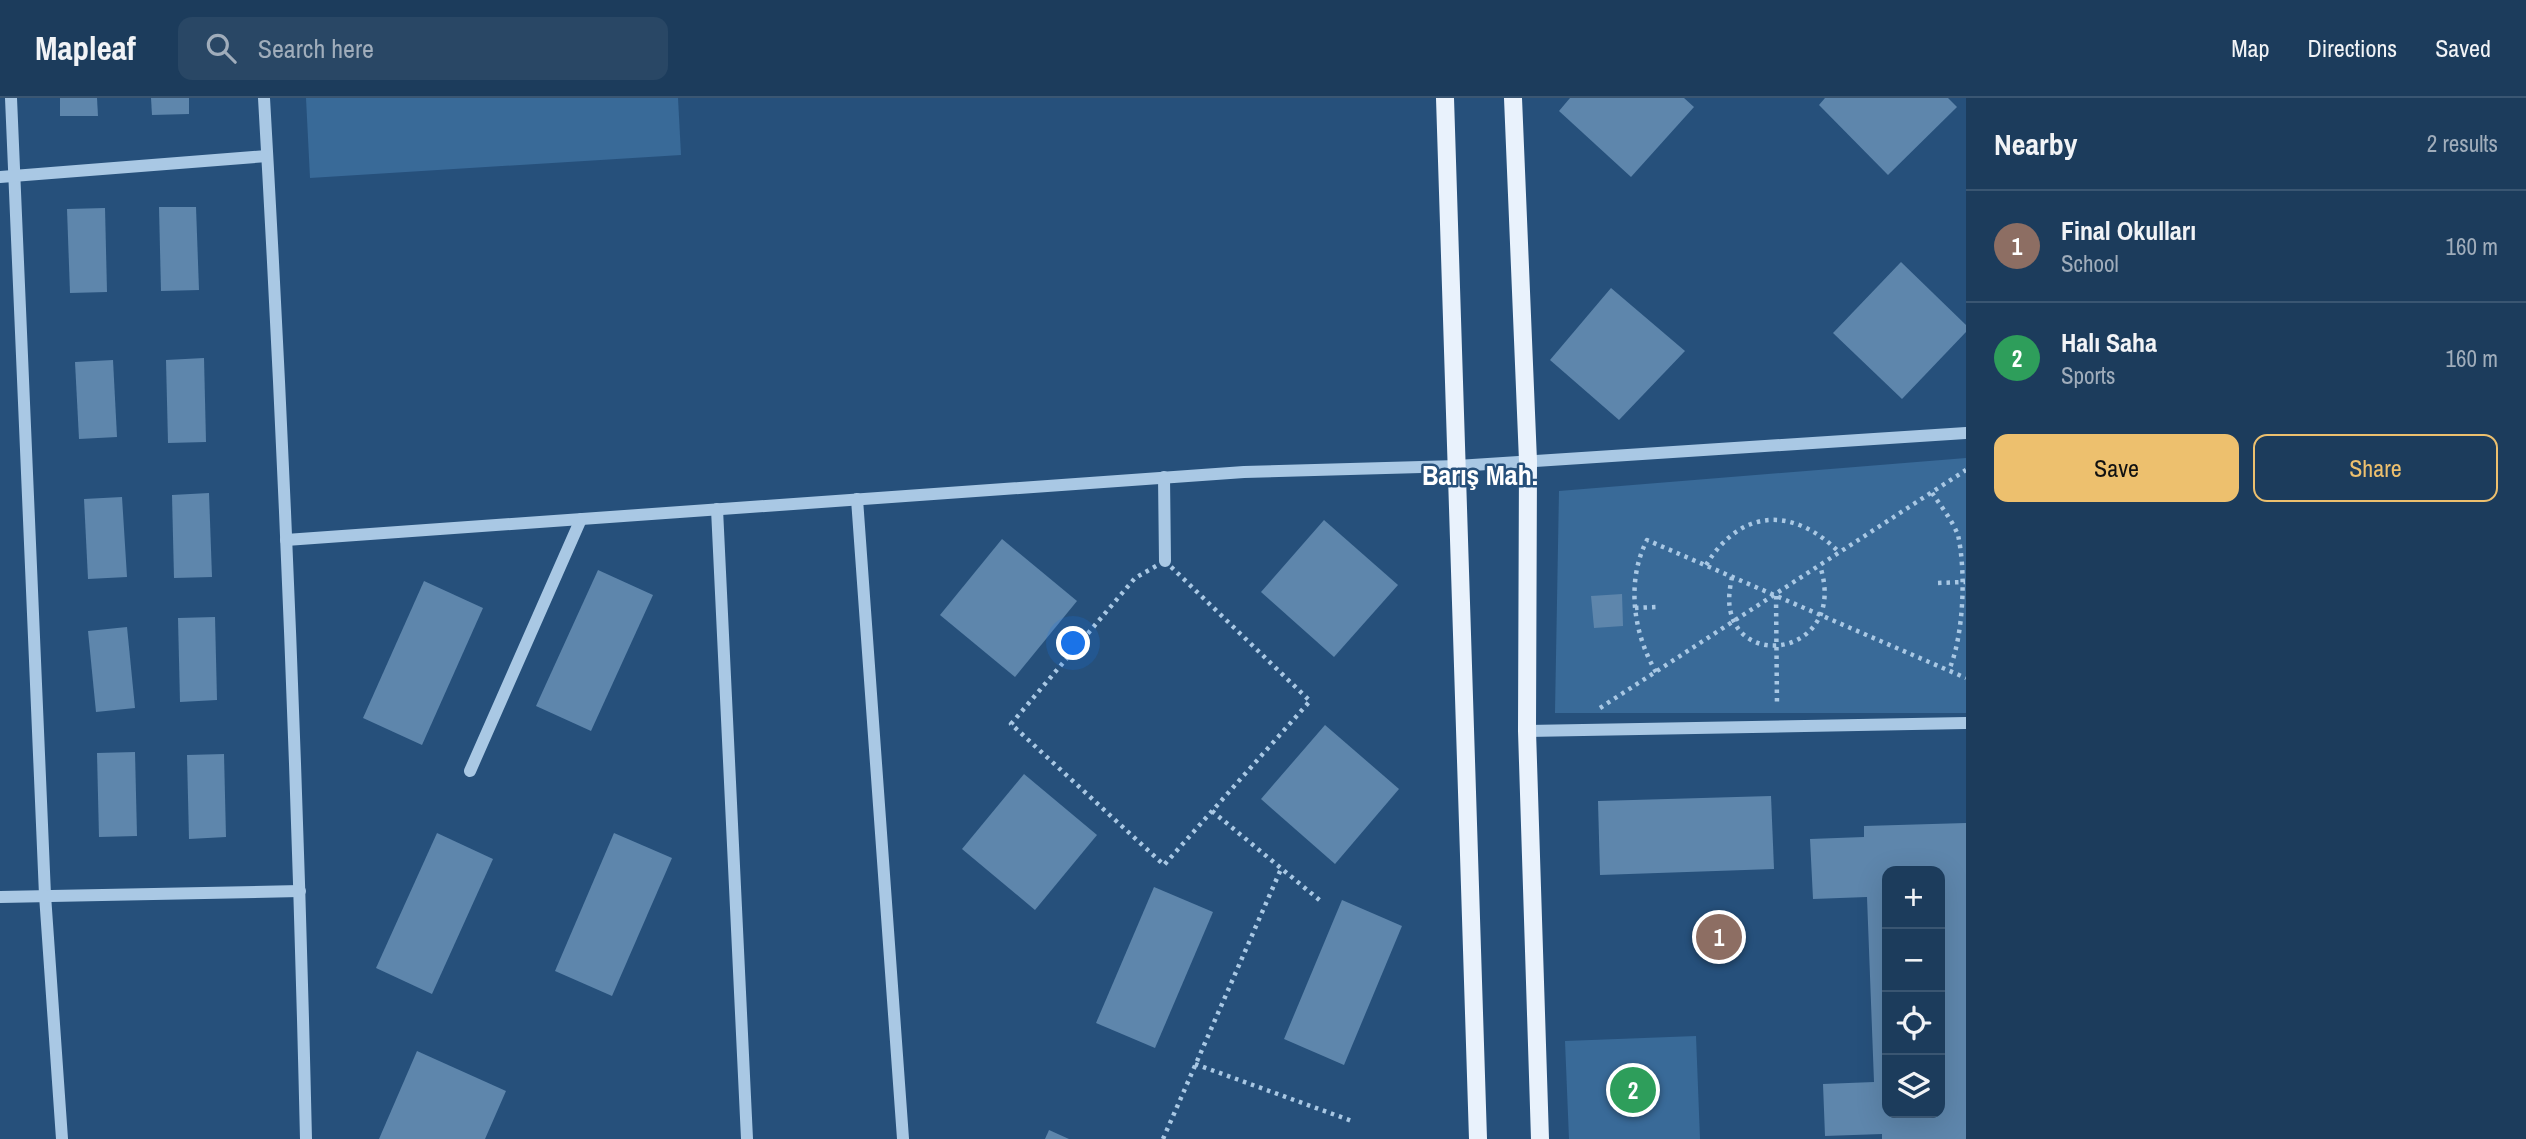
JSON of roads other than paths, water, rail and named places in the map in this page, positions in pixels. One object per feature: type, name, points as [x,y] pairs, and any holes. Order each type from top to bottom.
[{"type":"main road","points":[[1445,98],[1478,1139]]},
{"type":"main road","points":[[1513,98],[1528,461],[1528,731],[1539,1139]]},
{"type":"street","points":[[10,98],[46,894],[62,1139]]},
{"type":"street","points":[[264,98],[286,540],[300,891],[306,1139]]},
{"type":"street","points":[[0,177],[267,156]]},
{"type":"street","points":[[286,540],[1164,477],[1457,466],[1966,433]]},
{"type":"street","points":[[1164,477],[1165,561]]},
{"type":"street","points":[[857,499],[903,1139]]},
{"type":"street","points":[[717,509],[747,1139]]},
{"type":"street","points":[[470,771],[581,519]]},
{"type":"street","points":[[1528,731],[1966,723]]},
{"type":"street","points":[[0,897],[300,891]]},
{"type":"place","name":"Final Okulları","points":[[1719,937]]},
{"type":"place","name":"Halı Saha","points":[[1633,1090]]},
{"type":"district","name":"Barış Mah.","points":[[1480,475]]}]
